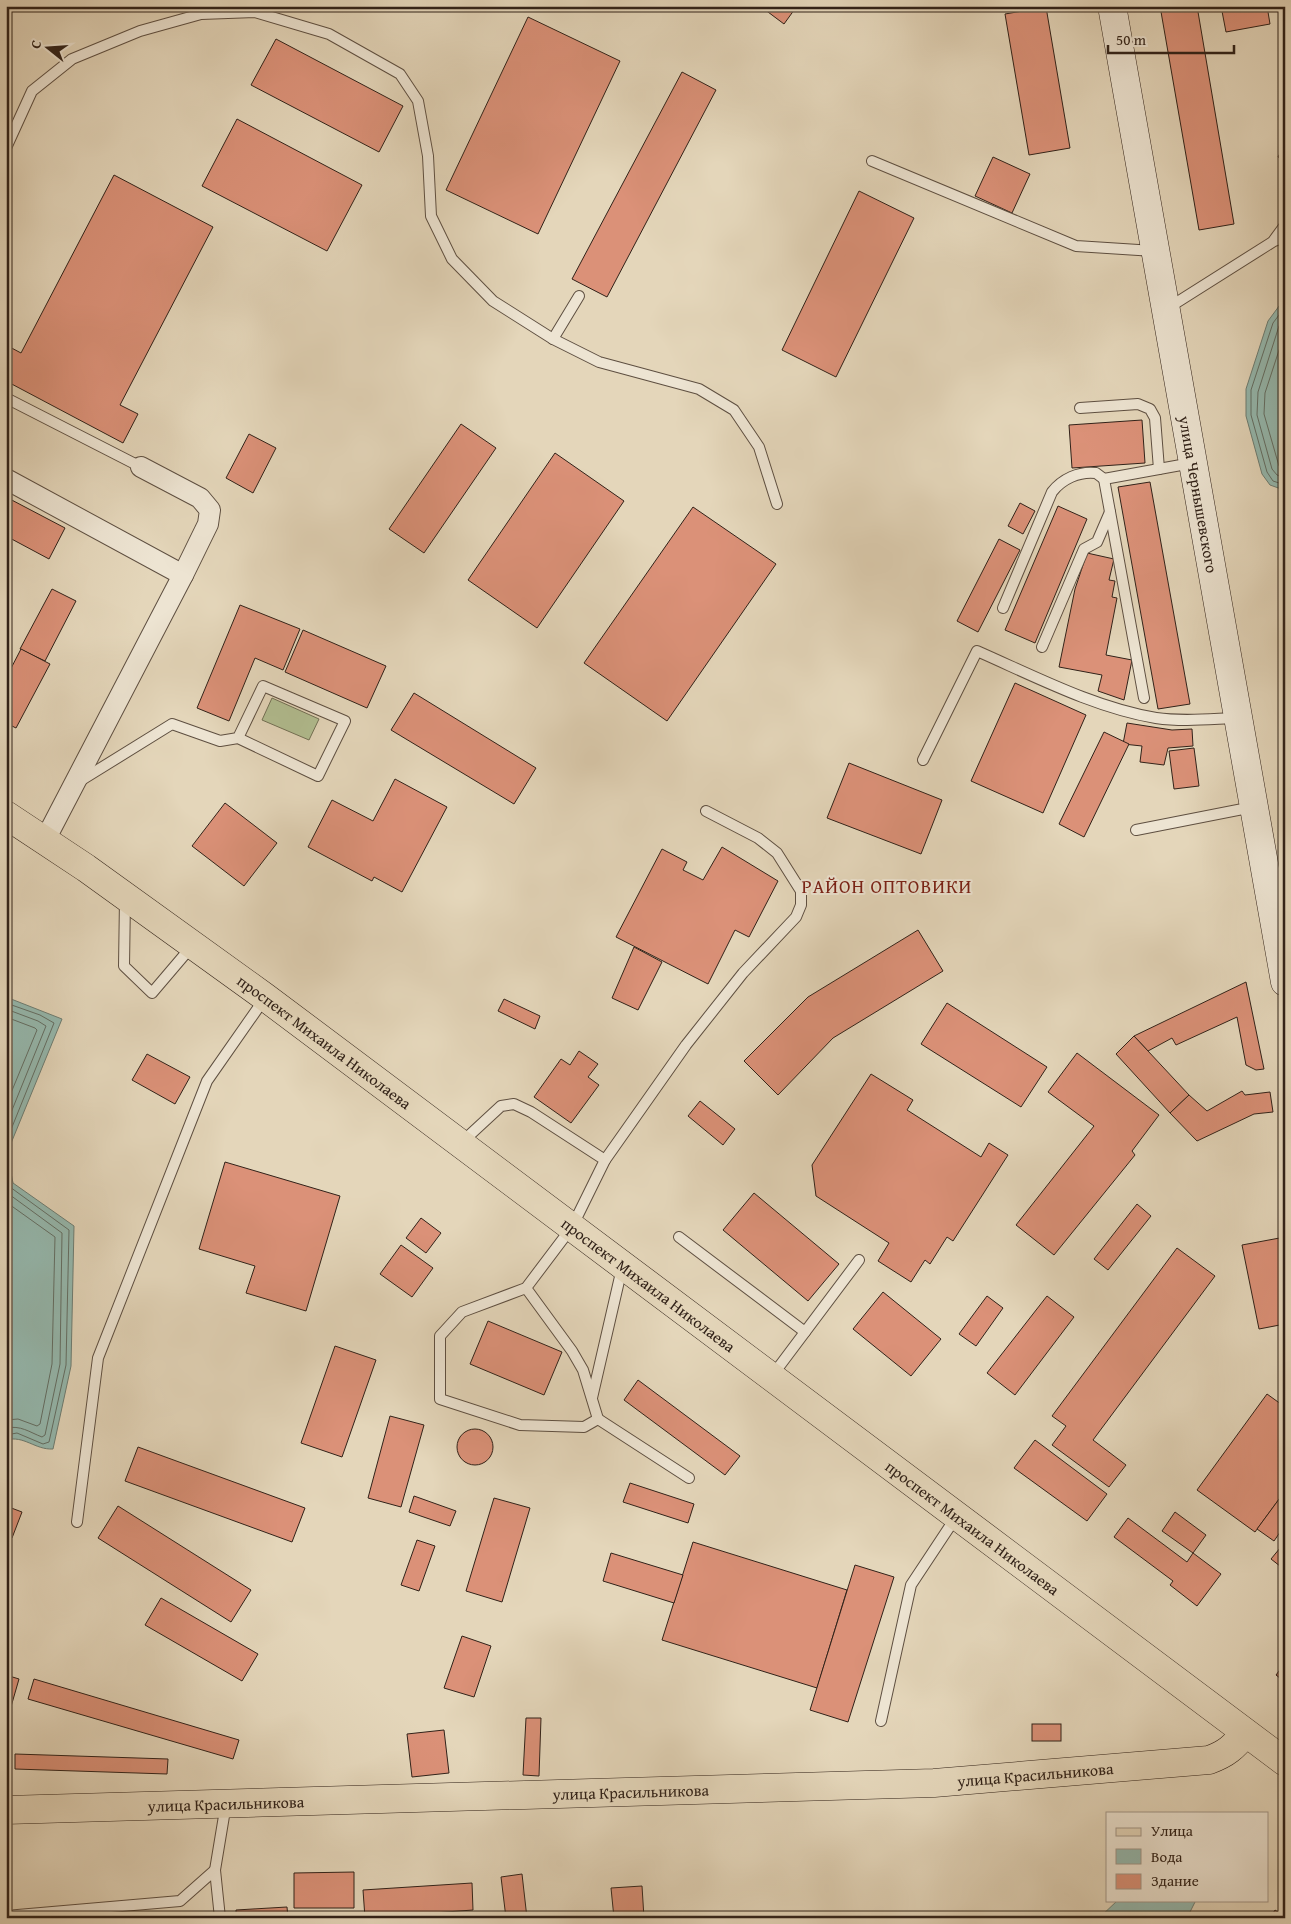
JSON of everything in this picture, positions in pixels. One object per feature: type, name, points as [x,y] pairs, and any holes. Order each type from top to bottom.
[{"type":"main road","name":"улица Чернышевского","points":[[1112,6],[1254,807],[1280,923],[1285,982]]},
{"type":"main road","name":"проспект Михаила Николаева","points":[[6,815],[194,944],[1285,1762]]},
{"type":"main road","name":"улица Красильникова","points":[[6,1810],[934,1783],[1209,1760],[1224,1755],[1235,1746],[1245,1733]]},
{"type":"street","points":[[45,840],[183,576],[208,524],[210,510],[200,498],[141,467]]},
{"type":"street","points":[[6,479],[183,576]]},
{"type":"lane","points":[[6,148],[32,91],[72,59],[140,31],[201,14],[255,12],[328,34],[400,74],[418,101],[428,156],[431,216],[452,259],[493,302],[553,339],[599,362],[699,389],[734,410],[760,447],[777,504]]},
{"type":"lane","points":[[872,160],[1076,246],[1155,250]]},
{"type":"lane","points":[[1274,241],[1285,225]]},
{"type":"lane","points":[[1166,309],[1274,241],[1285,237]]},
{"type":"lane","points":[[553,339],[579,296]]},
{"type":"lane","points":[[6,398],[141,467]]},
{"type":"lane","points":[[1080,408],[1138,404],[1150,408],[1155,418],[1159,469]]},
{"type":"lane","points":[[1104,479],[1193,463]]},
{"type":"lane","points":[[1003,608],[1052,492],[1063,481],[1077,475],[1091,472],[1099,475],[1104,479],[1144,698]]},
{"type":"lane","points":[[1042,647],[1084,549],[1097,542],[1110,512]]},
{"type":"lane","points":[[922,760],[977,651],[1096,702],[1129,712],[1158,718],[1188,721],[1238,718]]},
{"type":"lane","points":[[75,784],[172,724],[220,741],[238,738],[318,776],[345,721],[263,686],[238,738]]},
{"type":"lane","points":[[1136,830],[1254,807]]},
{"type":"lane","points":[[598,1419],[584,1427],[520,1425],[440,1399],[440,1336],[462,1312],[526,1288],[572,1227],[605,1160],[686,1045],[743,973],[796,917],[801,905],[801,891],[777,853],[758,838],[706,811]]},
{"type":"lane","points":[[125,896],[124,966],[152,993],[194,944]]},
{"type":"lane","points":[[77,1522],[98,1358],[207,1080],[265,997]]},
{"type":"lane","points":[[460,1143],[501,1106],[514,1104],[531,1112],[605,1160]]},
{"type":"lane","points":[[679,1237],[805,1332]]},
{"type":"lane","points":[[772,1377],[859,1260]]},
{"type":"lane","points":[[592,1399],[622,1265]]},
{"type":"lane","points":[[526,1288],[580,1363],[598,1419],[689,1478]]},
{"type":"lane","points":[[881,1721],[911,1585],[956,1516]]},
{"type":"lane","points":[[220,1918],[215,1870],[226,1803]]},
{"type":"lane","points":[[6,1916],[180,1902],[215,1870]]},
{"type":"green space","points":[[272,698],[319,719],[309,740],[262,720]]},
{"type":"water","points":[[1285,298],[1284,490],[1270,485],[1262,474],[1246,416],[1246,389],[1268,321]]},
{"type":"water","points":[[6,997],[62,1019],[7,1153],[13,1183],[74,1226],[71,1366],[53,1449],[47,1449],[18,1439],[6,1440]]},
{"type":"water","points":[[1116,1902],[1195,1902],[1187,1918],[1162,1916],[1099,1918]]},
{"type":"building","points":[[760,6],[797,6],[784,24]]},
{"type":"building","points":[[1160,6],[1197,6],[1234,224],[1199,230]]},
{"type":"building","points":[[1221,6],[1267,6],[1270,24],[1226,32]]},
{"type":"building","points":[[1046,7],[1070,148],[1029,155],[1005,14]]},
{"type":"building","points":[[528,17],[620,61],[538,234],[446,190]]},
{"type":"building","points":[[276,39],[403,106],[379,152],[251,85]]},
{"type":"building","points":[[682,72],[716,90],[607,297],[572,279]]},
{"type":"building","points":[[237,119],[362,185],[327,251],[202,186]]},
{"type":"building","points":[[1285,144],[1285,161],[1278,157]]},
{"type":"building","points":[[993,157],[1030,174],[1012,213],[975,196]]},
{"type":"building","points":[[114,175],[213,227],[120,405],[138,414],[123,443],[6,381],[6,345],[21,353]]},
{"type":"building","points":[[859,191],[914,218],[836,377],[782,350]]},
{"type":"building","points":[[1142,420],[1145,463],[1072,468],[1069,425]]},
{"type":"building","points":[[461,424],[496,448],[424,553],[389,529]]},
{"type":"building","points":[[249,434],[276,448],[253,493],[226,478]]},
{"type":"building","points":[[555,453],[624,501],[537,628],[468,580]]},
{"type":"building","points":[[1150,482],[1190,704],[1158,709],[1118,487]]},
{"type":"building","points":[[6,497],[65,528],[49,559],[6,536]]},
{"type":"building","points":[[1020,503],[1035,511],[1023,534],[1008,526]]},
{"type":"building","points":[[1058,506],[1087,519],[1035,643],[1005,630]]},
{"type":"building","points":[[693,507],[776,564],[667,721],[584,663]]},
{"type":"building","points":[[999,539],[1020,550],[978,632],[957,621]]},
{"type":"building","points":[[1087,553],[1114,559],[1109,580],[1115,581],[1112,597],[1117,598],[1106,655],[1132,660],[1124,700],[1098,691],[1102,675],[1059,667],[1075,589]]},
{"type":"building","points":[[52,589],[76,601],[45,661],[20,649]]},
{"type":"building","points":[[240,605],[300,629],[283,670],[255,658],[229,721],[197,708]]},
{"type":"building","points":[[303,630],[386,666],[367,708],[285,672]]},
{"type":"building","points":[[21,649],[50,664],[16,728],[6,723],[6,678]]},
{"type":"building","points":[[1015,683],[1086,715],[1043,813],[971,781]]},
{"type":"building","points":[[414,693],[536,768],[514,804],[391,730]]},
{"type":"building","points":[[1127,723],[1172,730],[1192,729],[1193,746],[1168,748],[1164,765],[1140,762],[1142,746],[1123,744]]},
{"type":"building","points":[[1104,732],[1129,744],[1084,837],[1059,824]]},
{"type":"building","points":[[1194,748],[1199,786],[1174,789],[1169,751]]},
{"type":"building","points":[[849,763],[942,800],[921,854],[827,818]]},
{"type":"building","points":[[395,779],[447,807],[402,892],[374,877],[372,881],[308,847],[332,800],[373,821]]},
{"type":"building","points":[[225,803],[277,843],[244,886],[192,846]]},
{"type":"building","points":[[722,847],[778,881],[749,937],[735,930],[708,984],[616,937],[662,849],[687,862],[683,870],[703,880]]},
{"type":"building","points":[[918,930],[943,971],[833,1038],[778,1095],[744,1061],[808,997]]},
{"type":"building","points":[[634,947],[662,962],[638,1010],[612,998]]},
{"type":"building","points":[[1246,982],[1264,1069],[1256,1070],[1246,1065],[1237,1017],[1176,1045],[1172,1038],[1148,1051],[1134,1036]]},
{"type":"building","points":[[504,999],[540,1016],[535,1029],[498,1011]]},
{"type":"building","points":[[947,1003],[1047,1067],[1021,1107],[921,1044]]},
{"type":"building","points":[[1134,1036],[1189,1095],[1170,1113],[1116,1054]]},
{"type":"building","points":[[579,1051],[598,1064],[588,1077],[599,1085],[571,1123],[534,1097],[561,1059],[570,1065]]},
{"type":"building","points":[[1077,1053],[1159,1115],[1132,1151],[1135,1155],[1054,1255],[1016,1225],[1094,1126],[1048,1092]]},
{"type":"building","points":[[147,1054],[190,1077],[175,1104],[132,1080]]},
{"type":"building","points":[[871,1074],[913,1100],[907,1110],[981,1157],[989,1143],[1008,1155],[953,1241],[947,1237],[930,1264],[925,1260],[911,1282],[878,1261],[889,1243],[816,1196],[812,1165]]},
{"type":"building","points":[[1242,1091],[1245,1095],[1270,1092],[1273,1112],[1254,1114],[1197,1141],[1170,1113],[1189,1095],[1207,1111]]},
{"type":"building","points":[[700,1101],[735,1129],[723,1145],[688,1116]]},
{"type":"building","points":[[225,1162],[340,1196],[306,1311],[246,1293],[255,1266],[199,1249]]},
{"type":"building","points":[[754,1193],[839,1264],[808,1301],[723,1230]]},
{"type":"building","points":[[1137,1204],[1151,1216],[1108,1270],[1094,1259]]},
{"type":"building","points":[[421,1218],[441,1233],[426,1253],[406,1238]]},
{"type":"building","points":[[1285,1237],[1285,1324],[1259,1329],[1242,1245]]},
{"type":"building","points":[[401,1245],[433,1268],[412,1297],[380,1274]]},
{"type":"building","points":[[1177,1248],[1215,1276],[1093,1440],[1126,1465],[1109,1487],[1052,1445],[1066,1426],[1052,1416]]},
{"type":"building","points":[[883,1292],[941,1339],[911,1376],[853,1329]]},
{"type":"building","points":[[987,1296],[1003,1308],[976,1346],[959,1334]]},
{"type":"building","points":[[1047,1296],[1074,1317],[1015,1395],[987,1373]]},
{"type":"building","points":[[488,1321],[562,1352],[544,1395],[470,1364]]},
{"type":"building","points":[[335,1346],[376,1360],[342,1457],[301,1443]]},
{"type":"building","points":[[638,1380],[740,1456],[725,1475],[624,1400]]},
{"type":"building","points":[[1267,1394],[1285,1407],[1285,1491],[1255,1532],[1197,1490]]},
{"type":"building","points":[[390,1416],[424,1425],[401,1507],[368,1498]]},
{"type":"building","points":[[475,1429],[487,1435],[493,1447],[487,1459],[475,1465],[463,1459],[457,1447],[463,1435]]},
{"type":"building","points":[[1035,1440],[1107,1494],[1087,1521],[1014,1468]]},
{"type":"building","points":[[138,1447],[305,1508],[292,1542],[125,1481]]},
{"type":"building","points":[[630,1483],[694,1504],[688,1523],[623,1502]]},
{"type":"building","points":[[1285,1491],[1285,1525],[1274,1541],[1257,1529]]},
{"type":"building","points":[[414,1496],[456,1511],[450,1526],[409,1512]]},
{"type":"building","points":[[494,1498],[530,1508],[502,1602],[466,1591]]},
{"type":"building","points":[[6,1506],[22,1512],[12,1538],[6,1535]]},
{"type":"building","points":[[118,1506],[251,1590],[231,1622],[98,1538]]},
{"type":"building","points":[[1175,1512],[1206,1535],[1193,1553],[1162,1531]]},
{"type":"building","points":[[1128,1518],[1187,1562],[1193,1553],[1221,1574],[1197,1606],[1170,1585],[1173,1581],[1114,1537]]},
{"type":"building","points":[[417,1540],[435,1546],[419,1591],[401,1585]]},
{"type":"building","points":[[693,1542],[847,1590],[817,1688],[662,1640]]},
{"type":"building","points":[[1285,1542],[1285,1570],[1271,1559]]},
{"type":"building","points":[[611,1553],[683,1575],[674,1603],[603,1581]]},
{"type":"building","points":[[855,1565],[894,1577],[848,1722],[810,1710]]},
{"type":"building","points":[[161,1598],[258,1654],[242,1681],[145,1625]]},
{"type":"building","points":[[462,1636],[491,1646],[474,1697],[444,1688]]},
{"type":"building","points":[[1285,1663],[1285,1682],[1276,1675]]},
{"type":"building","points":[[6,1675],[19,1679],[6,1724]]},
{"type":"building","points":[[34,1679],[239,1740],[233,1759],[28,1699]]},
{"type":"building","points":[[526,1718],[541,1718],[539,1776],[523,1775]]},
{"type":"building","points":[[1032,1724],[1061,1724],[1061,1741],[1032,1741]]},
{"type":"building","points":[[444,1730],[449,1773],[412,1777],[407,1734]]},
{"type":"building","points":[[15,1754],[168,1759],[167,1774],[15,1769]]},
{"type":"building","points":[[354,1872],[354,1908],[294,1908],[294,1873]]},
{"type":"building","points":[[522,1874],[527,1918],[506,1918],[501,1877]]},
{"type":"building","points":[[472,1883],[473,1910],[365,1918],[363,1890]]},
{"type":"building","points":[[642,1886],[644,1918],[614,1918],[611,1888]]},
{"type":"building","points":[[287,1907],[288,1918],[236,1918],[236,1910]]},
{"type":"building","points":[[1275,1910],[1285,1917],[1285,1918],[1270,1918]]},
{"type":"building","points":[[900,1914],[901,1918],[871,1918]]},
{"type":"district","name":"РАЙОН ОПТОВИКИ","points":[[887,886]]}]
